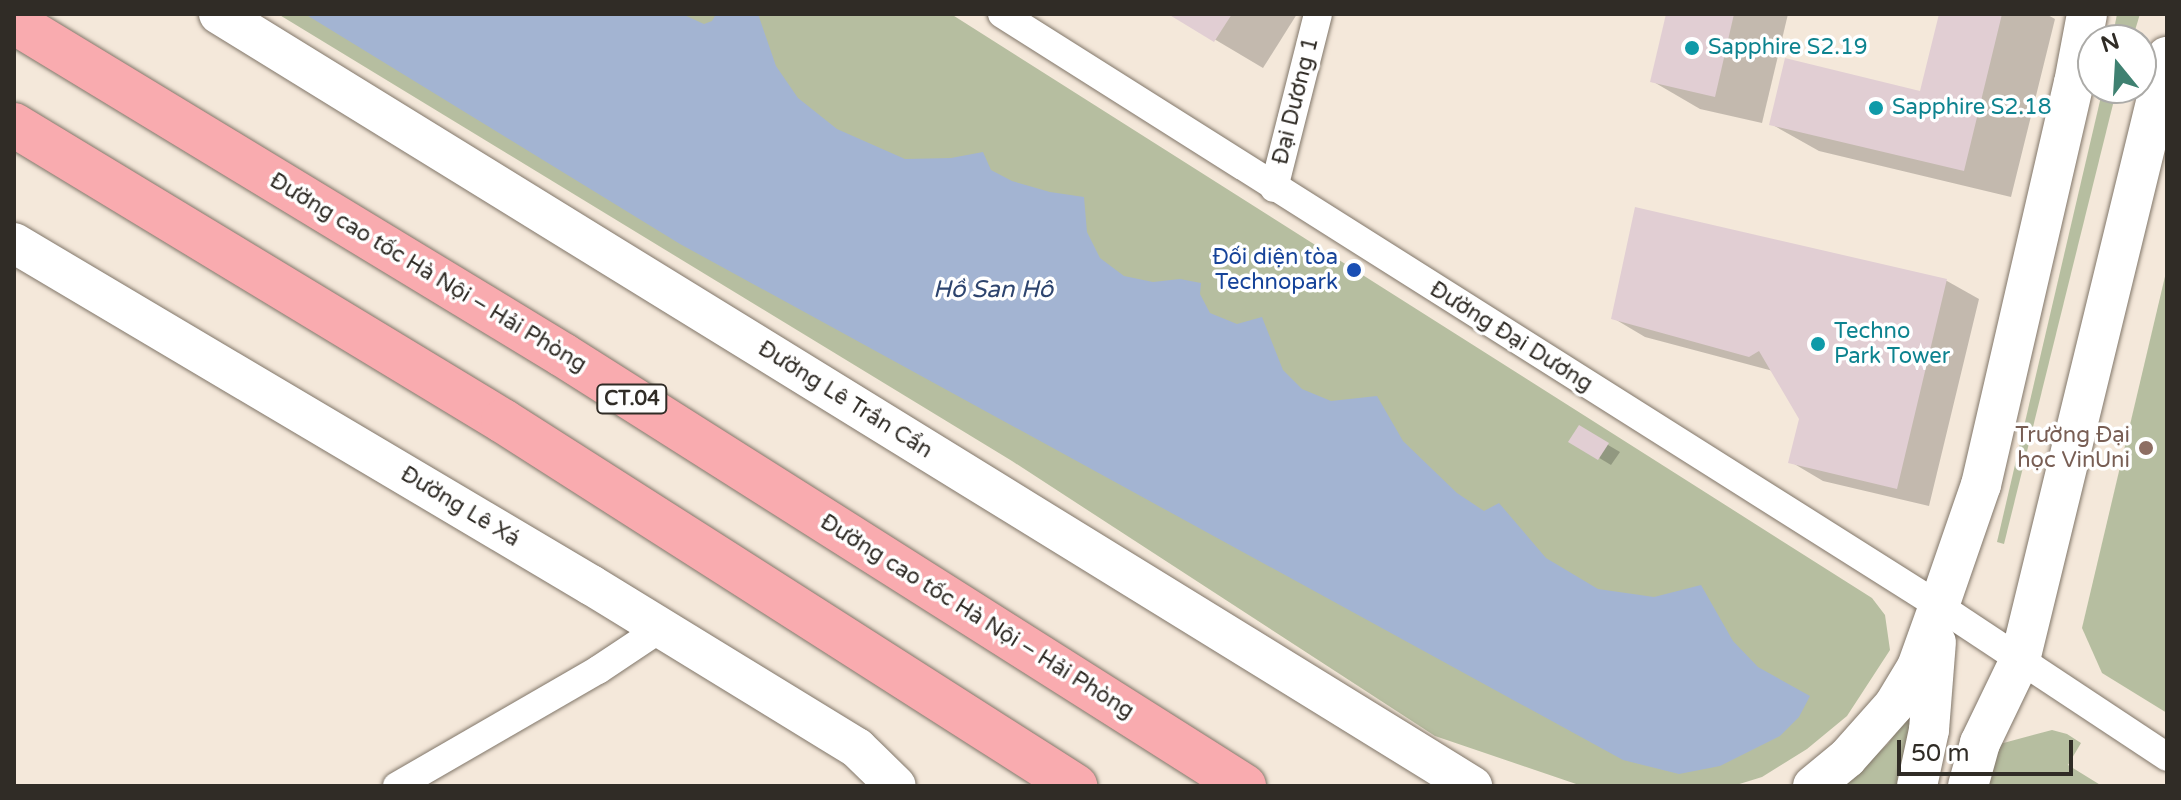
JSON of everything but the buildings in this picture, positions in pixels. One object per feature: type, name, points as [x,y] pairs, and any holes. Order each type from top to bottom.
[{"type":"highway","name":"Đường cao tốc Hà Nội – Hải Phòng","points":[[14,22],[563,355],[1244,786]]},
{"type":"highway","points":[[14,125],[503,421],[1075,786]]},
{"type":"main road","name":"Đường Lê Trần Cẩn","points":[[219,14],[1472,786]]},
{"type":"main road","points":[[1813,786],[1847,758],[1894,705],[1917,667],[1939,606],[1981,485],[2074,83],[2087,14]]},
{"type":"main road","points":[[1968,786],[1980,743],[2020,660],[2167,57]]},
{"type":"main road","name":"Đường Lê Xá","points":[[14,243],[857,748],[896,786]]},
{"type":"main road","points":[[1917,786],[1929,730],[1939,606]]},
{"type":"main road","points":[[857,748],[914,786]]},
{"type":"street","name":"Đường Đại Dương","points":[[1002,14],[1939,606],[2167,757]]},
{"type":"street","name":"Đại Dương 1","points":[[1274,188],[1318,14]]},
{"type":"street","points":[[397,786],[598,670],[661,628]]},
{"type":"green space","points":[[278,14],[951,14],[1872,598],[1885,615],[1890,650],[1847,716],[1807,749],[1762,777],[1733,786],[1582,786],[1435,736],[1012,461]]},
{"type":"green space","points":[[2117,14],[2140,14],[2137,24],[2115,24]]},
{"type":"green space","points":[[2099,104],[2113,104],[2004,544],[1997,542]]},
{"type":"green space","name":"Trường Đại học VinUni","points":[[2167,268],[2167,713],[2102,673],[2082,628]]},
{"type":"green space","points":[[1912,716],[1900,786],[1841,786],[1888,744],[1905,718]]},
{"type":"green space","points":[[2052,730],[2067,734],[2081,743],[2068,765],[2102,786],[1979,786],[1996,745]]},
{"type":"water","name":"Hồ San Hô","points":[[305,14],[682,14],[704,24],[712,21],[716,14],[758,14],[776,66],[798,98],[837,129],[905,159],[951,158],[983,152],[991,170],[1012,181],[1050,192],[1084,197],[1087,232],[1100,258],[1124,276],[1153,282],[1180,279],[1201,283],[1200,294],[1210,313],[1237,324],[1262,317],[1283,370],[1302,389],[1331,401],[1377,396],[1403,441],[1457,493],[1484,511],[1499,503],[1546,558],[1598,589],[1654,597],[1701,585],[1733,641],[1758,667],[1810,696],[1799,717],[1780,736],[1720,766],[1679,774],[1623,760],[680,244]]},
{"type":"place","name":"Sapphire S2.19","points":[[1692,48]]},
{"type":"place","name":"Sapphire S2.18","points":[[1876,108]]},
{"type":"place","name":"Đối diện tòa Technopark","points":[[1354,270]]},
{"type":"place","name":"Techno Park Tower","points":[[1818,344]]},
{"type":"place","name":"Trường Đại học VinUni","points":[[2146,448]]}]
